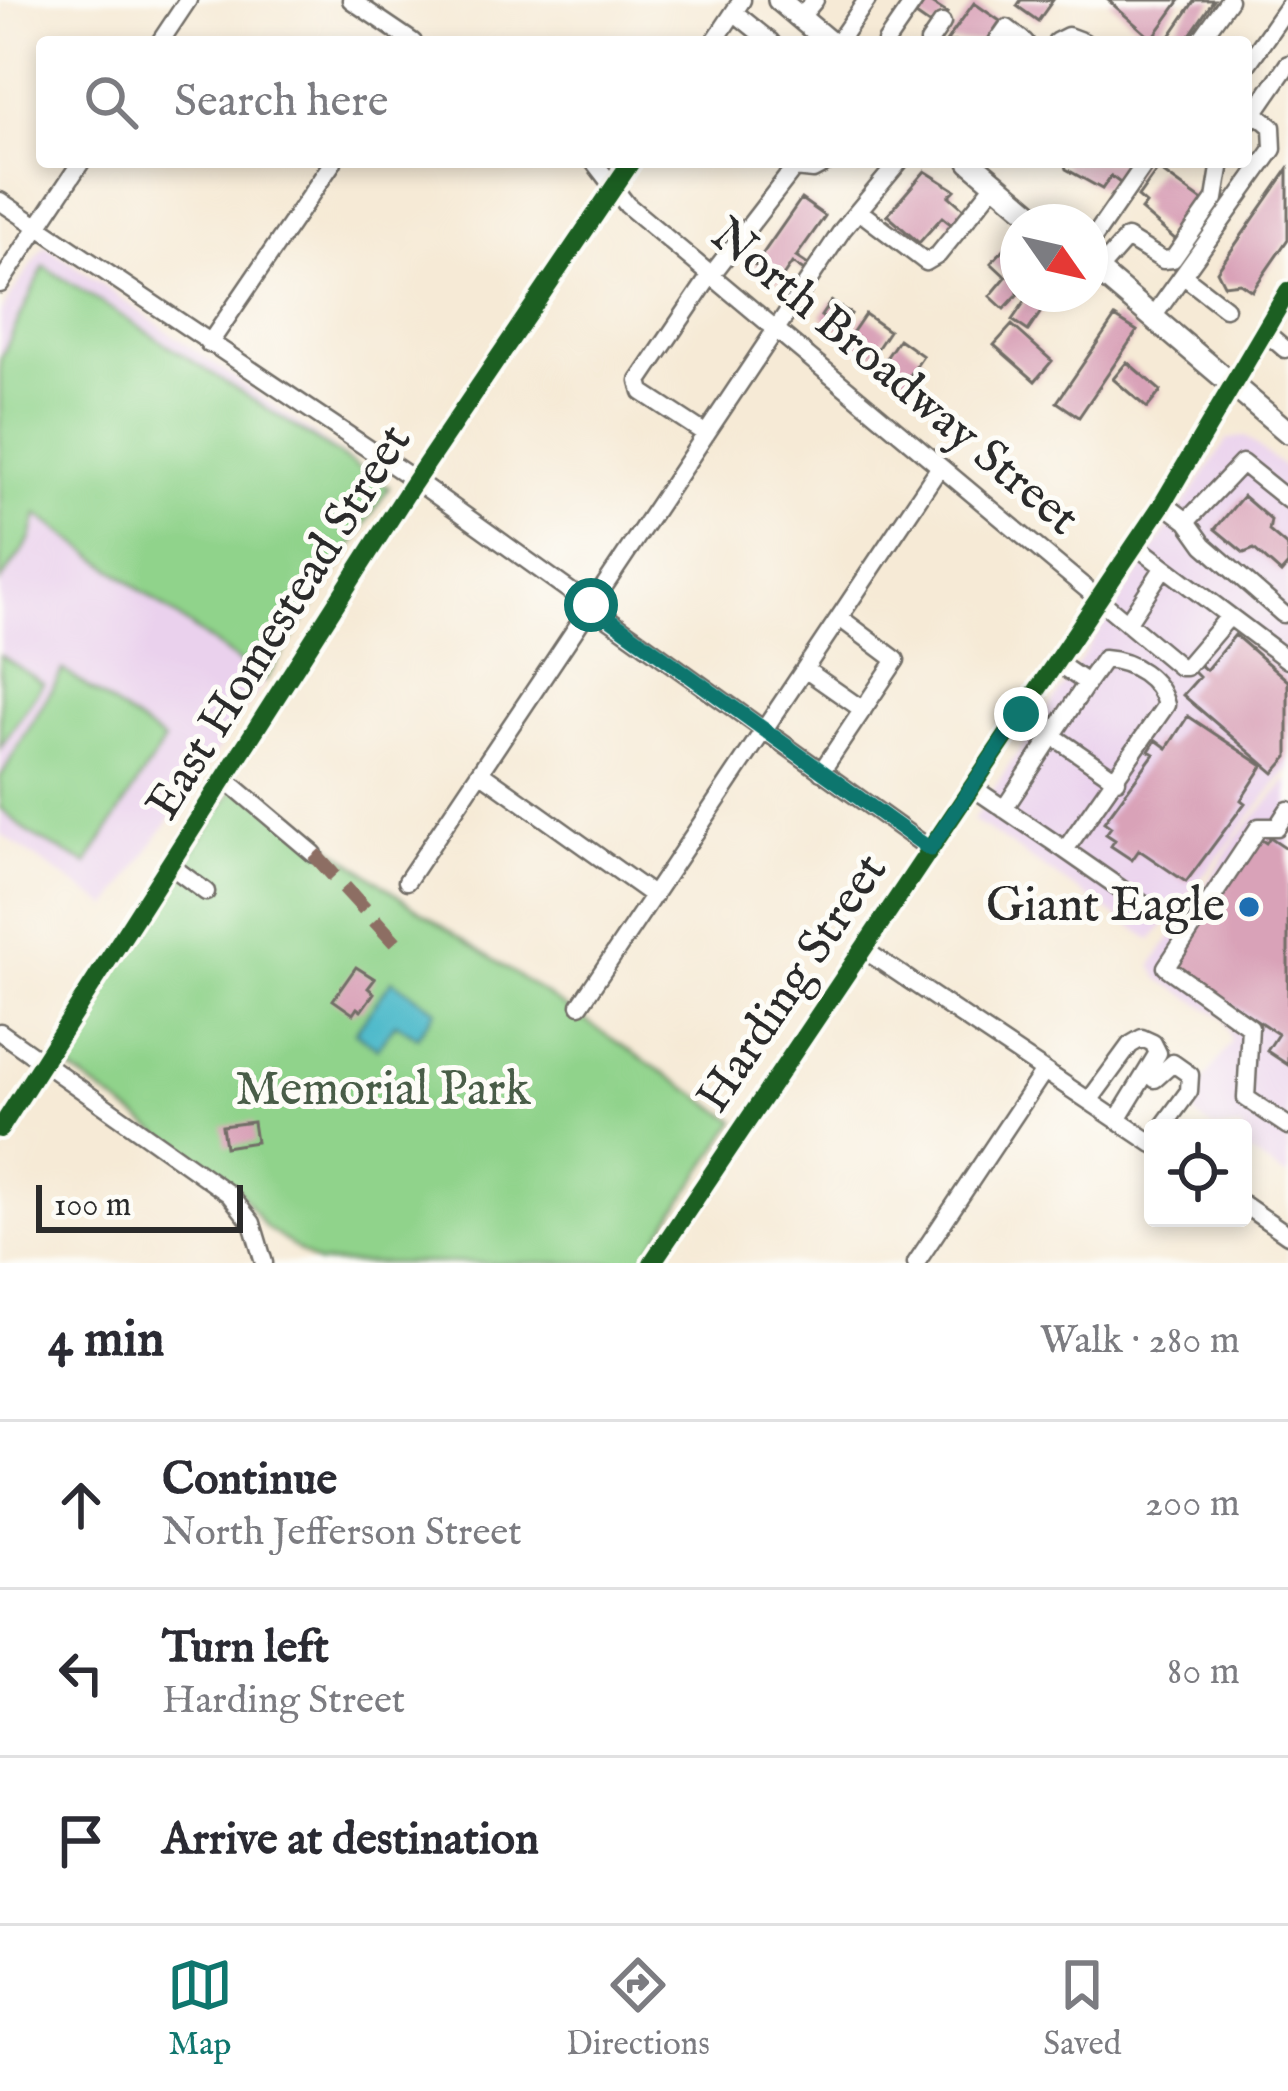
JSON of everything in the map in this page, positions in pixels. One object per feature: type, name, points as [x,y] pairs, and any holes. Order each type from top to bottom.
[{"type":"main road","points":[[778,0],[822,36]]},
{"type":"main road","points":[[977,168],[1020,204]]},
{"type":"main road","points":[[1108,279],[1288,432]]},
{"type":"street","points":[[164,36],[188,0]]},
{"type":"street","points":[[351,0],[404,36]]},
{"type":"street","points":[[800,18],[815,0]]},
{"type":"street","points":[[842,36],[867,0]]},
{"type":"street","points":[[890,36],[915,0]]},
{"type":"street","points":[[1203,36],[1229,0]]},
{"type":"street","points":[[718,36],[738,6],[766,36]]},
{"type":"street","points":[[1252,57],[1288,6]]},
{"type":"street","points":[[932,36],[942,23]]},
{"type":"street","points":[[1252,110],[1288,64]]},
{"type":"street","points":[[1153,317],[1273,149],[1272,127],[1252,117]]},
{"type":"street","points":[[0,284],[77,168]]},
{"type":"street","points":[[209,344],[329,168]]},
{"type":"street","name":"North Broadway Street","points":[[599,168],[627,206],[1183,668],[1227,619]]},
{"type":"street","name":"East Homestead Street","points":[[0,1130],[415,480],[627,168]]},
{"type":"street","points":[[706,434],[639,386],[790,168]]},
{"type":"street","points":[[406,881],[776,330],[894,168]]},
{"type":"street","points":[[1108,217],[1142,168]]},
{"type":"street","points":[[1108,255],[1127,238],[1163,260],[1174,259],[1216,199],[1220,168]]},
{"type":"street","points":[[859,211],[926,262],[938,255],[996,183]]},
{"type":"street","points":[[0,201],[415,480],[930,849]]},
{"type":"street","points":[[1185,277],[1225,308]]},
{"type":"street","name":"Harding Street","points":[[652,1263],[1135,545],[1234,387],[1288,290]]},
{"type":"street","points":[[1264,331],[1287,348]]},
{"type":"street","points":[[1187,521],[1242,463],[1288,500]]},
{"type":"street","points":[[580,1004],[939,468]]},
{"type":"street","points":[[1162,503],[1187,521],[1204,545],[1286,611],[1262,638]]},
{"type":"street","points":[[1135,545],[1227,619],[1262,638],[1288,660]]},
{"type":"street","points":[[1127,623],[1164,567]]},
{"type":"street","points":[[821,772],[896,660],[840,618]]},
{"type":"street","points":[[1004,808],[1103,659],[1124,660],[1162,687],[1166,705],[1065,850]]},
{"type":"street","points":[[1056,662],[1087,683]]},
{"type":"street","points":[[806,670],[862,710]]},
{"type":"street","points":[[1021,714],[1117,780]]},
{"type":"street","points":[[480,772],[653,896]]},
{"type":"street","points":[[224,778],[314,854]]},
{"type":"street","points":[[972,787],[1150,909]]},
{"type":"street","points":[[1288,810],[1282,830],[1259,827],[1166,967],[1248,1024],[1246,1098],[1288,1126]]},
{"type":"street","points":[[171,866],[206,892]]},
{"type":"street","points":[[863,949],[1144,1134]]},
{"type":"street","points":[[0,1032],[229,1194],[252,1223],[264,1263]]},
{"type":"street","points":[[1089,1101],[1130,1045],[1142,1038],[1153,1042],[1158,1053],[1155,1066],[1120,1122]]},
{"type":"street","points":[[1120,1122],[1164,1066],[1173,1063],[1190,1075],[1189,1091],[1169,1119]]},
{"type":"street","points":[[916,1263],[1044,1071]]},
{"type":"street","points":[[1252,1210],[1288,1234]]},
{"type":"shaded area","points":[[45,245],[389,487],[265,681],[109,907],[0,834],[0,312]]},
{"type":"shaded area","points":[[1245,436],[1288,471],[1288,769],[1152,940],[973,820],[1227,440]]},
{"type":"shaded area","points":[[1288,779],[1288,1178],[1252,1154],[1252,1119],[1195,1116],[1195,1094],[1231,1042],[1229,1034],[1224,1018],[1159,979],[1152,965],[1237,838]]},
{"type":"green space","points":[[44,266],[389,487],[265,681],[37,514],[31,539],[0,582],[0,360]]},
{"type":"green space","points":[[0,655],[43,683],[0,748]]},
{"type":"green space","points":[[63,670],[164,741],[87,864],[30,834],[0,808],[0,778]]},
{"type":"green space","name":"Memorial Park","points":[[239,780],[411,905],[736,1121],[640,1263],[317,1263],[265,1227],[238,1189],[61,1063],[59,1055]]},
{"type":"water","points":[[392,980],[436,1010],[417,1037],[396,1023],[377,1048],[355,1032]]},
{"type":"building","points":[[926,0],[947,13],[936,29],[916,15]]},
{"type":"building","points":[[1021,0],[1053,0],[1038,21],[1017,6]]},
{"type":"building","points":[[1108,0],[1180,0],[1154,36]]},
{"type":"building","points":[[1195,0],[1214,0],[1189,36],[1170,36]]},
{"type":"building","points":[[974,3],[1000,21],[990,36],[950,36]]},
{"type":"building","points":[[1137,168],[1124,186],[1111,176],[1102,189],[1066,169]]},
{"type":"building","points":[[1158,169],[1208,205],[1177,241],[1141,210],[1146,204],[1138,197]]},
{"type":"building","points":[[1288,169],[1288,239],[1252,291],[1240,283],[1224,285],[1217,271]]},
{"type":"building","points":[[925,171],[955,190],[949,196],[966,211],[953,226],[942,217],[919,243],[887,215]]},
{"type":"building","points":[[801,199],[825,216],[796,257],[808,265],[804,271],[792,263],[779,282],[755,265]]},
{"type":"building","points":[[1000,284],[1000,305],[990,296]]},
{"type":"building","points":[[831,301],[851,314],[841,330],[821,316]]},
{"type":"building","points":[[1018,312],[1041,312],[1028,331],[1012,320]]},
{"type":"building","points":[[865,314],[889,331],[873,355],[848,339]]},
{"type":"building","points":[[1115,317],[1137,331],[1079,417],[1057,402]]},
{"type":"building","points":[[1012,325],[1052,361],[1035,381],[994,345]]},
{"type":"building","points":[[899,339],[923,356],[906,381],[882,364]]},
{"type":"building","points":[[1127,362],[1161,391],[1147,408],[1113,379]]},
{"type":"building","points":[[1243,496],[1271,520],[1269,531],[1288,547],[1288,565],[1281,573],[1254,549],[1244,553],[1215,529]]},
{"type":"building","points":[[1235,635],[1288,681],[1288,757],[1274,773],[1183,695],[1199,677],[1193,671],[1199,664],[1206,670]]},
{"type":"building","points":[[1188,716],[1263,766],[1241,800],[1245,803],[1186,882],[1139,850],[1132,860],[1111,846],[1115,840],[1106,834],[1111,827],[1104,822],[1154,754],[1149,751],[1156,740],[1167,748]]},
{"type":"building","name":"Giant Eagle","points":[[1257,837],[1266,843],[1270,837],[1288,849],[1288,1065],[1267,1051],[1278,1034],[1173,965]]},
{"type":"building","points":[[356,967],[375,979],[368,988],[374,993],[353,1014],[333,1000]]},
{"type":"building","points":[[253,1122],[256,1142],[225,1147],[222,1126]]},
{"type":"marked path","points":[[314,854],[402,950]]},
{"type":"cycle path","points":[[0,1129],[410,488],[627,168]]},
{"type":"cycle path","points":[[652,1263],[1163,503],[1288,291]]},
{"type":"place","name":"Giant Eagle","points":[[1249,907]]},
{"type":"route","points":[[591,605],[930,849],[1021,714]]}]
